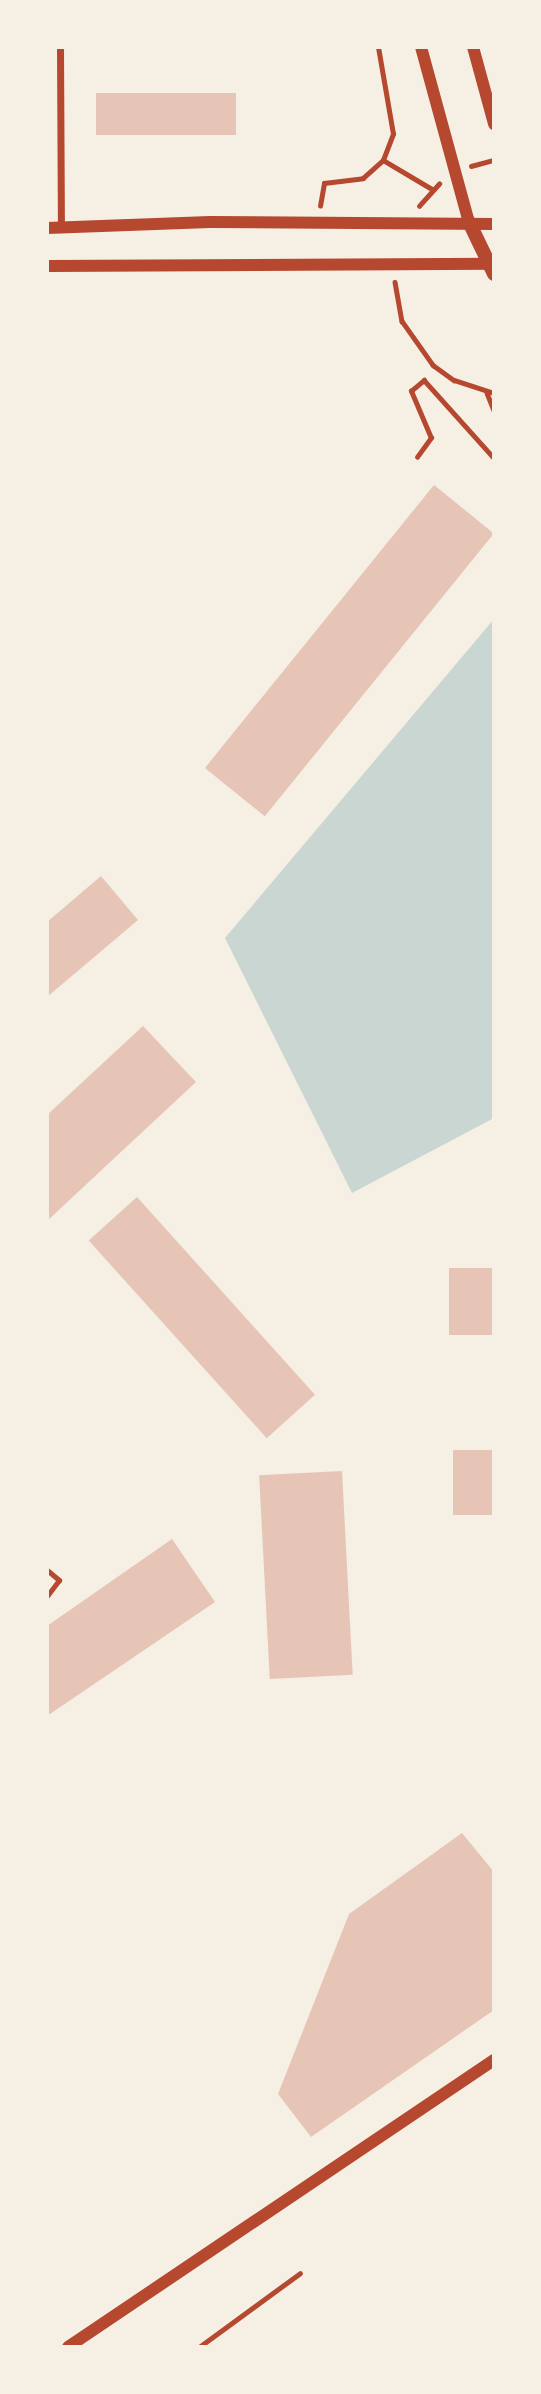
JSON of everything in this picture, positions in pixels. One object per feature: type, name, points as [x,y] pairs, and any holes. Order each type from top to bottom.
[{"type":"main road","points":[[469,222],[492,267]]},
{"type":"street","points":[[60,47],[61,228]]},
{"type":"street","points":[[421,47],[469,222]]},
{"type":"street","points":[[473,47],[494,124]]},
{"type":"street","points":[[47,228],[469,222],[494,224]]},
{"type":"street","points":[[47,266],[492,267]]},
{"type":"street","points":[[68,2347],[494,2060]]},
{"type":"lane","points":[[47,1570],[59,1580],[47,1596]]},
{"type":"lane","points":[[199,2347],[300,2273]]},
{"type":"path","points":[[324,183],[363,178],[383,160],[394,134],[378,47]]},
{"type":"path","points":[[383,160],[432,189]]},
{"type":"path","points":[[417,457],[431,438],[411,391],[424,380],[494,458]]},
{"type":"path","points":[[486,392],[494,410]]},
{"type":"shaded area","points":[[494,619],[494,1118],[352,1193],[225,938]]},
{"type":"building","points":[[96,93],[236,93],[236,135],[96,135]]},
{"type":"building","points":[[434,485],[494,533],[265,816],[205,768]]},
{"type":"building","points":[[101,876],[138,920],[47,997],[47,922]]},
{"type":"building","points":[[143,1026],[196,1082],[47,1221],[47,1115]]},
{"type":"building","points":[[137,1197],[315,1395],[267,1438],[89,1240]]},
{"type":"building","points":[[449,1268],[494,1268],[494,1335],[449,1335]]},
{"type":"building","points":[[453,1450],[494,1450],[494,1515],[453,1515]]},
{"type":"building","points":[[342,1471],[353,1675],[270,1679],[259,1475]]},
{"type":"building","points":[[172,1539],[215,1602],[47,1716],[47,1626]]},
{"type":"building","points":[[462,1833],[494,1872],[494,2010],[311,2137],[278,2094],[349,1914]]}]
